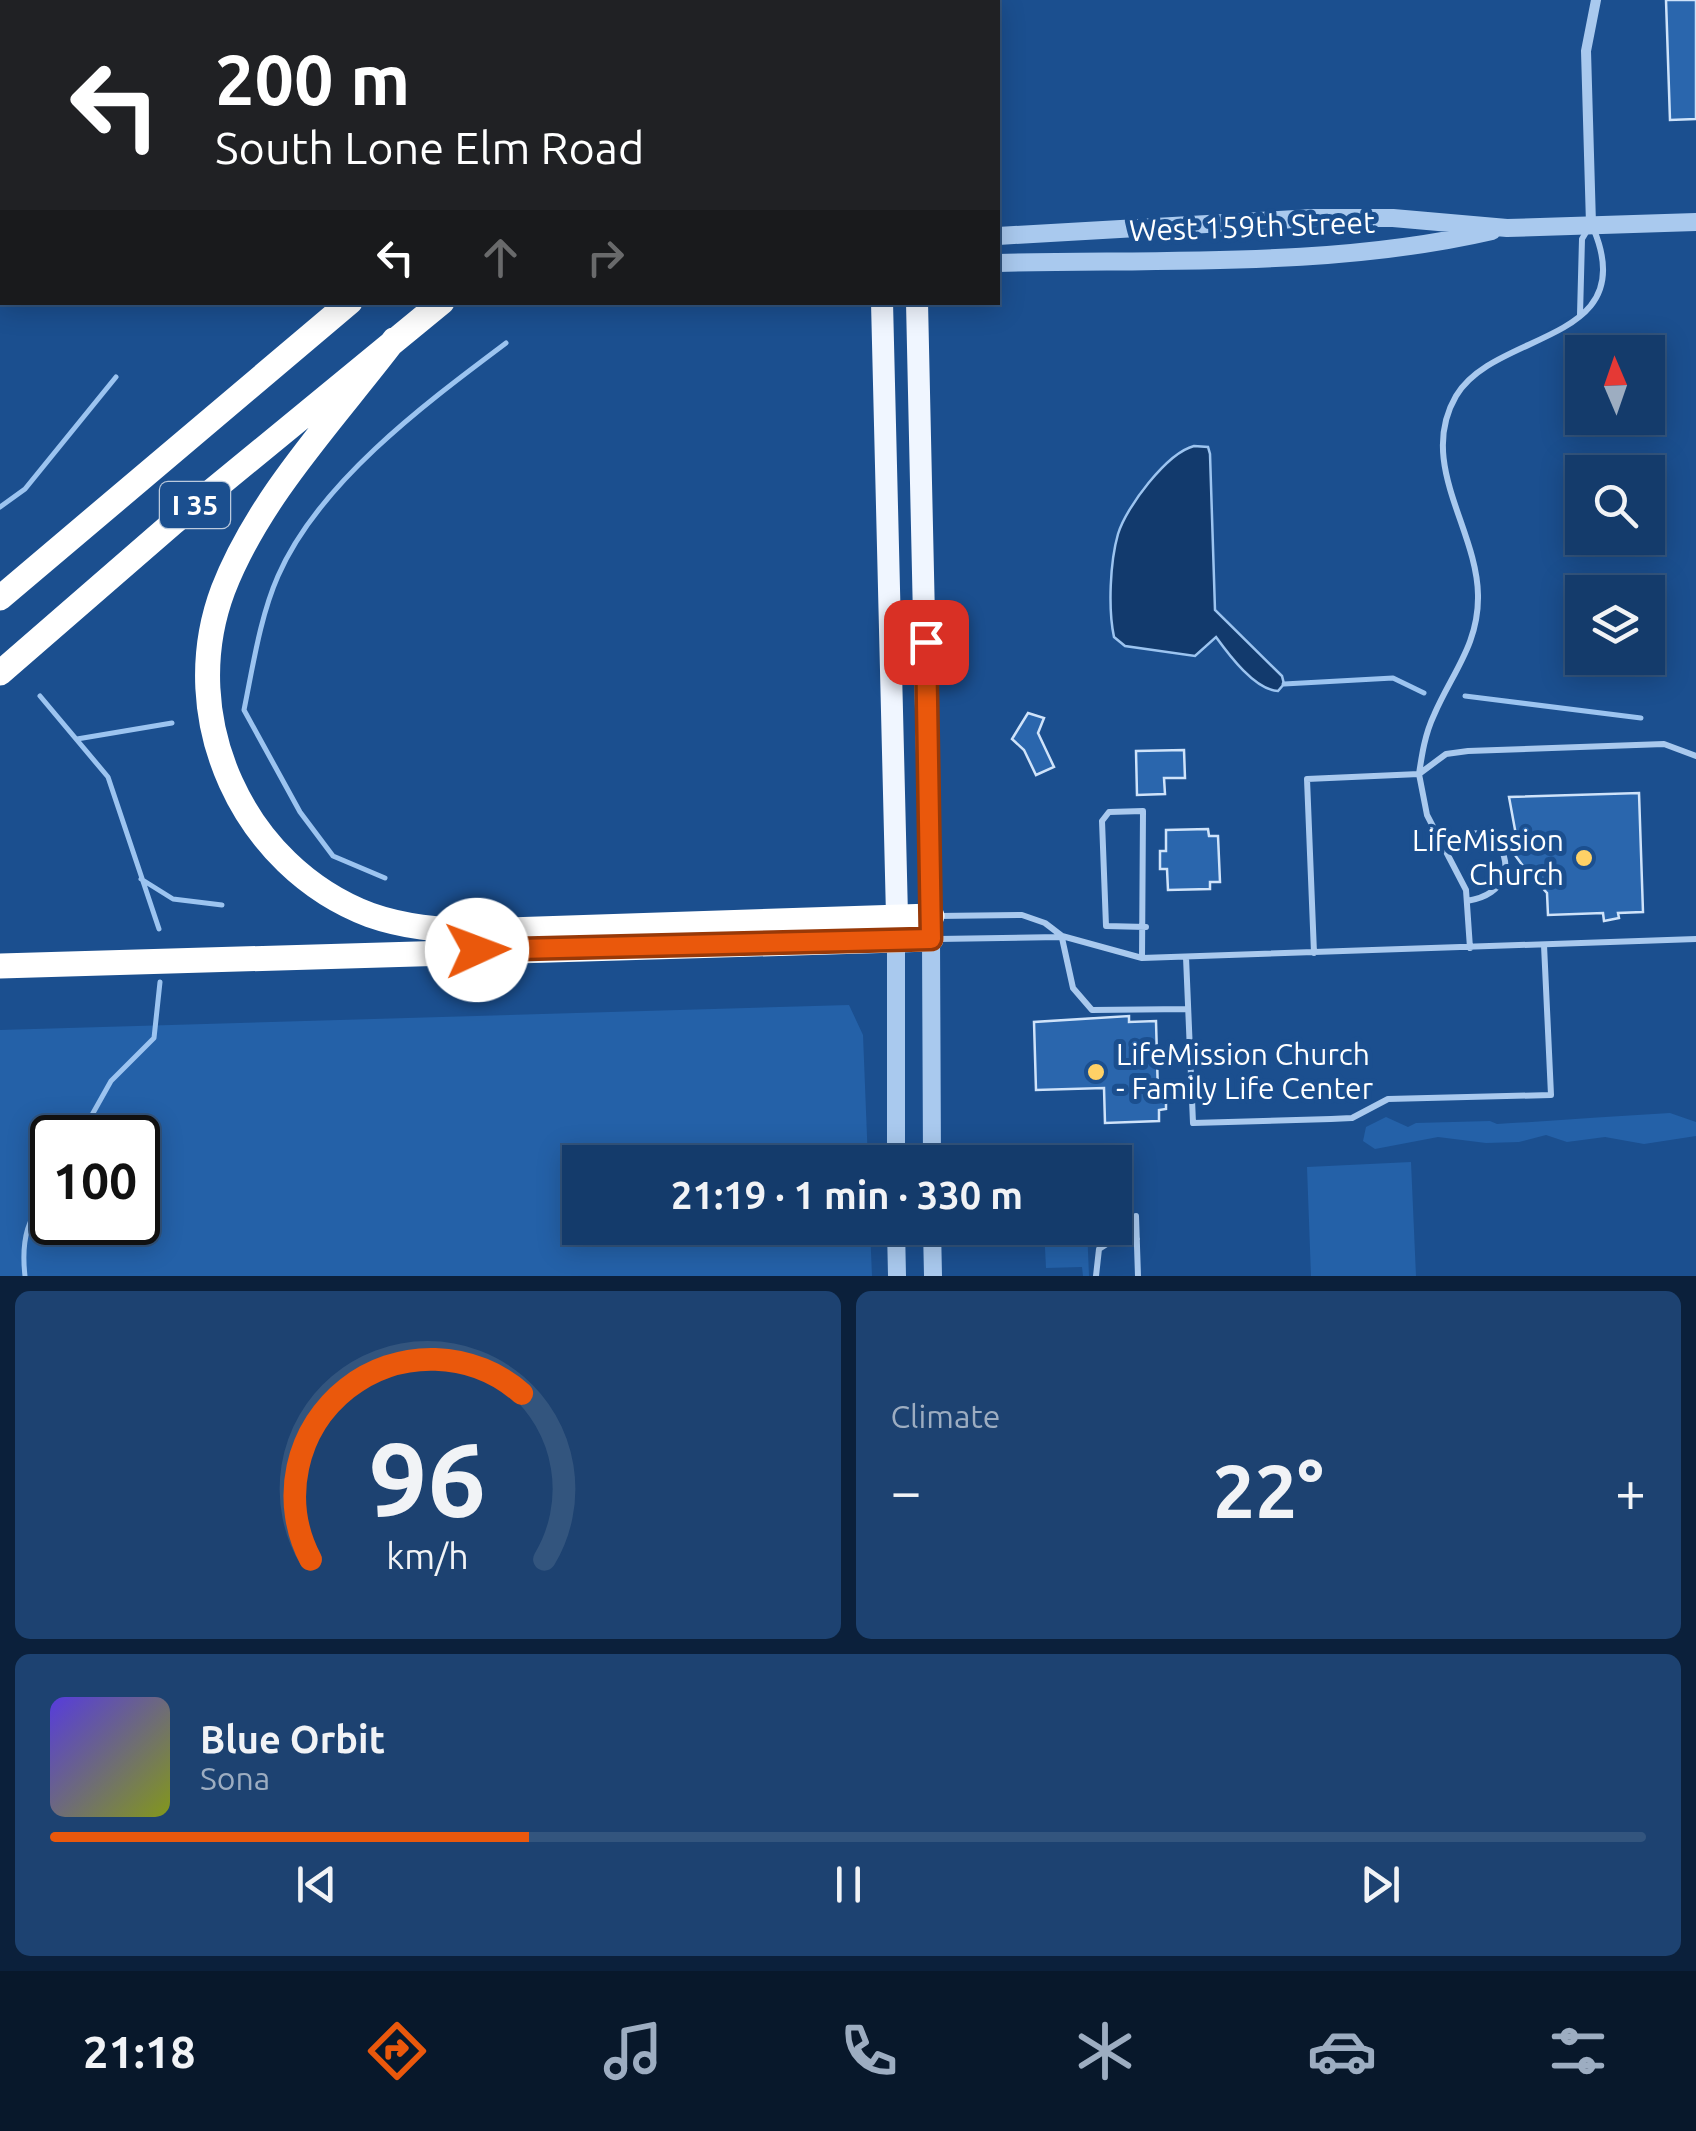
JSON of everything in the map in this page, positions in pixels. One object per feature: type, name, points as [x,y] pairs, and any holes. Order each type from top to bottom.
[{"type":"highway","name":"I 35","points":[[0,598],[346,305]]},
{"type":"highway","name":"I 35","points":[[0,674],[438,305]]},
{"type":"highway","points":[[394,340],[266,508],[234,564],[216,614],[208,665],[215,740],[233,791],[262,835],[303,877],[323,891],[369,914],[422,928],[475,932],[932,928]]},
{"type":"highway","points":[[0,966],[896,927]]},
{"type":"main road","points":[[882,305],[896,927]]},
{"type":"main road","points":[[917,305],[932,928]]},
{"type":"street","points":[[1592,224],[1586,50],[1596,0]]},
{"type":"street","name":"West 159th Street","points":[[1000,236],[1312,218],[1393,218],[1507,228],[1696,222]]},
{"type":"street","name":"West 159th Street","points":[[1000,263],[1325,253],[1438,242],[1507,228]]},
{"type":"street","points":[[896,927],[896,1145]]},
{"type":"street","points":[[932,928],[932,1145]]},
{"type":"street","points":[[896,1245],[897,1276]]},
{"type":"street","points":[[932,1245],[932,1276]]},
{"type":"lane","points":[[1580,316],[1582,239],[1592,224]]},
{"type":"lane","points":[[1470,948],[1461,874],[1421,799],[1419,774],[1434,714],[1467,657],[1478,596],[1445,471],[1447,418],[1456,397],[1483,368],[1547,340],[1580,316],[1602,278],[1602,254],[1592,224]]},
{"type":"lane","points":[[1314,953],[1307,778],[1419,774],[1446,754],[1468,750],[1664,744],[1696,756]]},
{"type":"lane","points":[[1142,958],[1146,927],[1144,812],[1108,812],[1102,820],[1106,926],[1146,927]]},
{"type":"lane","points":[[1443,842],[1468,833],[1490,834],[1507,860],[1507,874],[1498,889],[1467,901]]},
{"type":"lane","points":[[932,928],[1022,915],[1045,923],[1062,936],[1074,988],[1092,1010],[1188,1008]]},
{"type":"lane","points":[[932,928],[1062,936],[1142,958],[1696,939]]},
{"type":"lane","points":[[1186,957],[1193,1123],[1352,1118],[1388,1099],[1551,1095],[1544,946]]},
{"type":"lane","points":[[1136,1216],[1138,1276]]},
{"type":"lane","points":[[1096,1276],[1099,1249],[1113,1240],[1137,1239]]},
{"type":"shaded area","points":[[1194,446],[1208,447],[1210,454],[1215,610],[1282,676],[1284,684],[1278,691],[1260,685],[1216,637],[1195,656],[1125,646],[1114,637],[1112,572],[1122,523],[1160,470]]},
{"type":"shaded area","points":[[849,1005],[863,1035],[867,1145],[562,1145],[562,1245],[871,1245],[872,1276],[0,1276],[0,1030]]},
{"type":"shaded area","points":[[1670,1113],[1696,1122],[1696,1136],[1644,1144],[1605,1137],[1567,1142],[1546,1135],[1519,1142],[1486,1143],[1438,1137],[1375,1149],[1363,1141],[1366,1127],[1386,1117],[1408,1127],[1416,1123],[1497,1124]]},
{"type":"shaded area","points":[[1411,1162],[1416,1276],[1311,1276],[1307,1167]]},
{"type":"shaded area","points":[[1045,1245],[1088,1245],[1089,1276],[1083,1276],[1082,1267],[1046,1268]]},
{"type":"building","points":[[1666,0],[1696,0],[1696,119],[1670,120]]},
{"type":"building","points":[[1028,713],[1044,718],[1038,733],[1054,767],[1036,775],[1024,750],[1012,739]]},
{"type":"building","points":[[1184,750],[1185,778],[1164,778],[1165,794],[1137,795],[1136,751]]},
{"type":"building","name":"LifeMission Church","points":[[1639,793],[1643,912],[1618,913],[1619,918],[1604,921],[1603,913],[1548,915],[1547,893],[1537,882],[1527,882],[1526,870],[1504,840],[1516,835],[1509,797]]},
{"type":"building","points":[[1208,829],[1209,836],[1218,836],[1220,882],[1210,882],[1210,889],[1168,890],[1167,869],[1160,869],[1160,851],[1166,851],[1166,830]]},
{"type":"building","name":"LifeMission Church - Family Life Center","points":[[1129,1016],[1129,1022],[1156,1021],[1158,1095],[1166,1095],[1166,1109],[1159,1110],[1159,1121],[1105,1123],[1104,1088],[1036,1090],[1034,1022]]},
{"type":"waterway","points":[[385,878],[333,856],[300,812],[244,710],[258,642],[278,576],[296,541],[320,508],[377,447],[506,343]]},
{"type":"waterway","points":[[0,507],[25,489],[116,377]]},
{"type":"waterway","points":[[1284,684],[1393,678],[1424,693]]},
{"type":"waterway","points":[[40,696],[108,777],[159,929]]},
{"type":"waterway","points":[[1465,696],[1641,718]]},
{"type":"waterway","points":[[77,739],[172,723]]},
{"type":"waterway","points":[[141,879],[173,899],[222,905]]},
{"type":"waterway","points":[[92,1115],[111,1081],[154,1038],[160,982]]},
{"type":"waterway","points":[[25,1276],[24,1251],[30,1222]]},
{"type":"place","name":"LifeMission Church","points":[[1584,858]]},
{"type":"place","name":"LifeMission Church - Family Life Center","points":[[1096,1072]]},
{"type":"route","points":[[477,950],[931,939],[926,642]]}]
